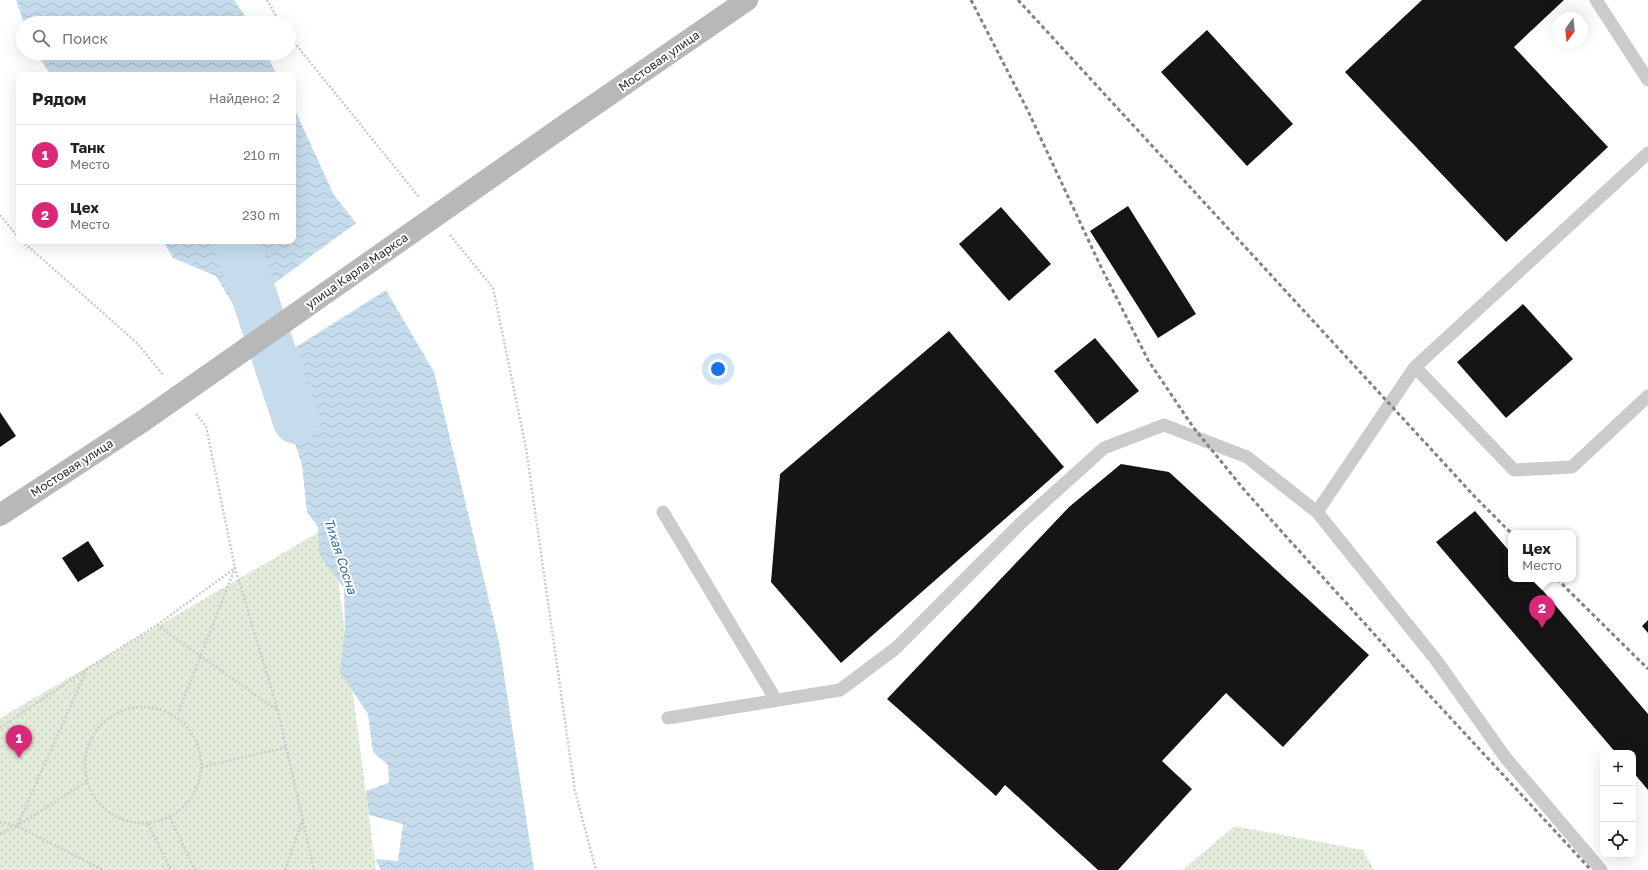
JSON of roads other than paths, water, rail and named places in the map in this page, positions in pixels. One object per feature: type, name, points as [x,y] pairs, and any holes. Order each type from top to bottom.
[{"type":"main road","name":"Мостовая улица","points":[[571,121],[747,0]]},
{"type":"main road","name":"улица Карла Маркса","points":[[143,421],[571,121]]},
{"type":"main road","name":"Мостовая улица","points":[[0,515],[143,421]]},
{"type":"lane","points":[[1596,0],[1648,80]]},
{"type":"lane","points":[[1317,512],[1415,367],[1648,153]]},
{"type":"lane","points":[[1415,367],[1514,470],[1572,467],[1648,396]]},
{"type":"lane","points":[[668,718],[840,690],[896,648],[1023,521],[1104,448],[1164,426],[1247,457],[1317,512],[1436,660],[1504,757],[1601,870]]},
{"type":"lane","points":[[663,512],[776,700]]},
{"type":"water","points":[[16,0],[234,0],[245,16],[22,16]]},
{"type":"water","points":[[41,60],[270,60],[276,72],[49,72]]},
{"type":"water","points":[[296,113],[334,195],[356,223],[237,311],[216,276],[173,258],[165,244],[296,244]]},
{"type":"water","points":[[386,290],[434,372],[499,642],[534,870],[381,870],[375,859],[398,861],[403,824],[369,815],[366,791],[389,783],[388,765],[373,752],[368,714],[340,672],[345,630],[344,588],[319,554],[318,527],[307,512],[302,465],[269,364]]},
{"type":"waterway","name":"Тихая Сосна","points":[[237,244],[296,421]]},
{"type":"railway","points":[[971,0],[1028,111],[1100,265],[1148,360],[1193,427],[1246,492],[1421,686],[1591,870]]},
{"type":"railway","points":[[1018,0],[1476,498],[1508,530]]},
{"type":"railway","points":[[1560,582],[1648,669]]},
{"type":"place","name":"Цех","points":[[1542,628]]},
{"type":"place","name":"Танк","points":[[19,758]]}]
